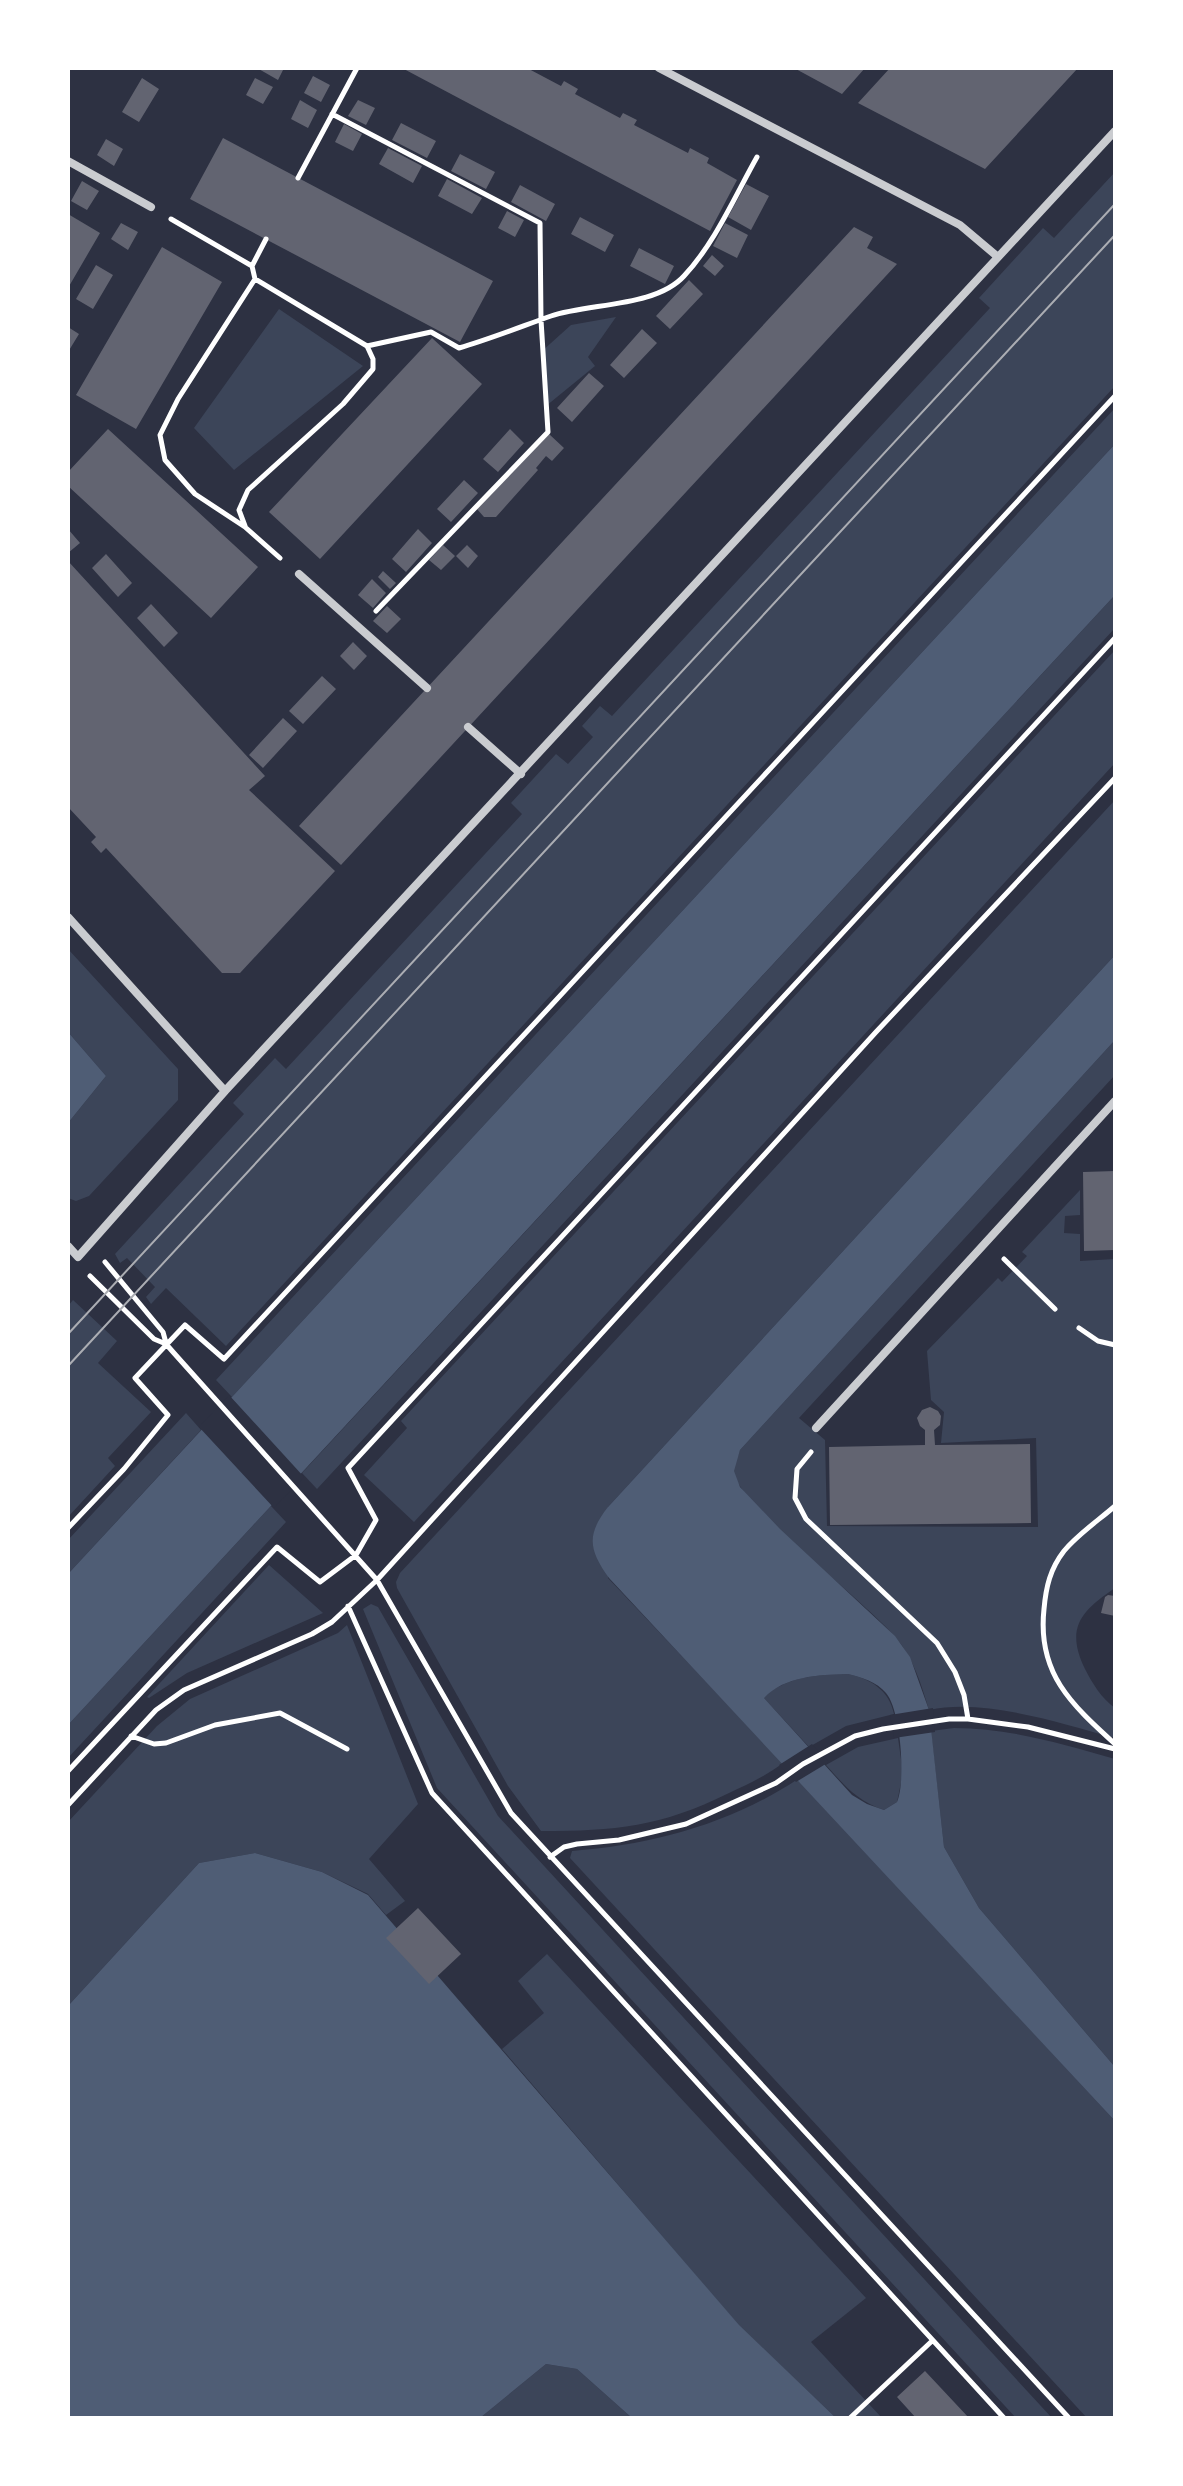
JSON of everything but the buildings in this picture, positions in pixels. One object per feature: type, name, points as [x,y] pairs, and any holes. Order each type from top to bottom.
[{"type":"street","points":[[659,68],[960,225],[998,257]]},
{"type":"street","points":[[68,1246],[78,1257],[225,1091],[1115,131]]},
{"type":"street","points":[[68,161],[151,207]]},
{"type":"street","points":[[299,574],[427,688]]},
{"type":"street","points":[[468,727],[521,774]]},
{"type":"street","points":[[68,917],[225,1091]]},
{"type":"street","points":[[816,1428],[1115,1101]]},
{"type":"path","points":[[298,178],[357,68]]},
{"type":"path","points":[[332,114],[540,223],[541,320],[548,432],[360,628]]},
{"type":"path","points":[[367,346],[431,332],[459,348],[576,309],[656,295],[683,278],[713,235],[757,157]]},
{"type":"path","points":[[151,207],[252,266]]},
{"type":"path","points":[[266,239],[252,266],[255,279],[178,399],[160,435],[165,460],[195,494],[245,527],[299,574]]},
{"type":"path","points":[[245,527],[239,510],[248,490],[343,404],[373,369],[373,359],[367,346],[255,279]]},
{"type":"path","points":[[68,1528],[124,1469],[168,1415],[135,1378],[166,1344],[185,1325],[224,1359],[1115,396]]},
{"type":"path","points":[[68,1771],[277,1547],[320,1582],[356,1555],[376,1520],[348,1468],[1115,638]]},
{"type":"path","points":[[68,1805],[156,1710],[184,1690],[312,1634],[332,1622],[377,1580],[876,1032],[1115,778]]},
{"type":"path","points":[[78,1257],[104,1261],[163,1332],[166,1344]]},
{"type":"path","points":[[78,1257],[90,1275],[121,1308],[154,1339],[166,1344],[377,1580],[511,1813],[1069,2418]]},
{"type":"path","points":[[1014,1270],[1055,1309]]},
{"type":"path","points":[[1079,1328],[1098,1341],[1115,1345]]},
{"type":"path","points":[[816,1428],[810,1456],[797,1469],[795,1498],[806,1519],[937,1643],[955,1672],[964,1695],[968,1719]]},
{"type":"path","points":[[1115,1506],[1064,1551],[1047,1581],[1042,1622],[1051,1674],[1077,1710],[1115,1747]]},
{"type":"path","points":[[348,1606],[432,1793],[1004,2418]]},
{"type":"path","points":[[131,1736],[154,1744],[166,1743],[215,1725],[280,1713],[347,1749]]},
{"type":"path","points":[[550,1857],[564,1847],[619,1840],[686,1824],[776,1783],[855,1736],[883,1729],[968,1719],[1028,1727],[1115,1747]]},
{"type":"path","points":[[850,2418],[932,2341]]},
{"type":"shaded area","points":[[1115,172],[1115,386],[226,1346],[166,1288],[151,1304],[146,1297],[155,1287],[127,1258],[120,1263],[115,1254],[244,1114],[233,1103],[275,1058],[286,1069],[522,814],[511,803],[556,754],[568,764],[593,737],[582,726],[600,706],[612,716],[990,308],[979,298],[1043,228],[1054,238]]},
{"type":"shaded area","points":[[279,309],[363,366],[234,470],[194,428]]},
{"type":"shaded area","points":[[616,317],[588,357],[595,366],[546,406],[541,352],[571,325]]},
{"type":"shaded area","points":[[1115,408],[1115,444],[232,1397],[216,1380]]},
{"type":"shaded area","points":[[1115,444],[1115,595],[68,1725],[68,1574]]},
{"type":"shaded area","points":[[1115,595],[1115,628],[317,1489],[302,1473]]},
{"type":"shaded area","points":[[1115,650],[1115,763],[414,1522],[364,1475],[407,1428],[401,1421]]},
{"type":"shaded area","points":[[1115,800],[1115,955],[608,1507],[608,1578],[783,1763],[729,1793],[659,1820],[615,1828],[541,1831],[508,1786],[397,1588],[400,1573]]},
{"type":"shaded area","points":[[68,949],[178,1069],[178,1100],[89,1196],[76,1201],[68,1198],[68,1123],[106,1076],[68,1032]]},
{"type":"shaded area","points":[[1115,955],[1115,1040],[740,1450],[734,1471],[740,1487],[780,1529],[895,1636],[910,1657],[929,1710],[944,1847],[979,1908],[1115,2067],[1115,2121],[609,1578],[597,1559],[593,1542],[596,1526],[608,1507]],"holes":[[[848,1674],[868,1680],[882,1689],[895,1714],[900,1746],[900,1792],[897,1802],[884,1810],[852,1795],[764,1698],[792,1681]]]},
{"type":"shaded area","points":[[68,1032],[106,1076],[68,1123]]},
{"type":"shaded area","points":[[1115,1040],[1115,1075],[799,1418],[825,1440],[827,1526],[1038,1527],[1036,1438],[941,1443],[944,1412],[931,1400],[927,1351],[998,1278],[1002,1282],[1027,1256],[1022,1252],[1080,1190],[1080,1215],[1065,1216],[1064,1233],[1080,1234],[1080,1261],[1115,1259],[1115,1588],[1085,1613],[1076,1642],[1091,1680],[1115,1708],[1115,1738],[1047,1719],[998,1710],[951,1707],[929,1710],[912,1663],[896,1638],[780,1531],[741,1488],[734,1470],[740,1450]]},
{"type":"shaded area","points":[[73,1300],[117,1341],[98,1363],[151,1412],[108,1458],[115,1466],[68,1517],[68,1306]]},
{"type":"shaded area","points":[[186,1413],[201,1430],[68,1574],[68,1540]]},
{"type":"shaded area","points":[[271,1506],[286,1522],[68,1758],[68,1725]]},
{"type":"shaded area","points":[[269,1565],[323,1613],[187,1673],[147,1697]]},
{"type":"shaded area","points":[[371,1604],[378,1607],[498,1816],[1052,2418],[1016,2418],[437,1788],[363,1609]]},
{"type":"shaded area","points":[[347,1625],[418,1804],[369,1859],[405,1901],[386,1915],[368,1894],[322,1872],[255,1853],[199,1863],[68,2006],[68,1822],[157,1726],[190,1699],[338,1633]]},
{"type":"shaded area","points":[[848,1674],[878,1687],[888,1698],[894,1714],[846,1726],[809,1747],[763,1697],[793,1681]]},
{"type":"shaded area","points":[[954,1728],[1016,1734],[1115,1759],[1115,2067],[979,1908],[944,1847],[931,1731]]},
{"type":"shaded area","points":[[898,1738],[903,1773],[897,1802],[884,1810],[859,1797],[826,1765],[858,1747]]},
{"type":"shaded area","points":[[798,1779],[1115,2121],[1115,2418],[1087,2418],[570,1858],[572,1851],[632,1844],[690,1830],[745,1808]]},
{"type":"shaded area","points":[[255,1853],[322,1872],[368,1895],[739,2325],[836,2418],[632,2418],[577,2369],[546,2364],[480,2418],[68,2418],[68,2006],[199,1863]]},
{"type":"shaded area","points":[[547,1954],[866,2298],[811,2342],[882,2418],[836,2418],[739,2326],[502,2049],[544,2013],[518,1981]]},
{"type":"shaded area","points":[[546,2364],[577,2369],[632,2418],[480,2418]]},
{"type":"pier","points":[[229,1395],[304,1477],[274,1508],[199,1427]]},
{"type":"pier","points":[[933,1708],[935,1732],[894,1738],[890,1715]]},
{"type":"pier","points":[[812,1744],[829,1762],[796,1782],[779,1765]]},
{"type":"tram line","points":[[68,1334],[1115,204]]},
{"type":"tram line","points":[[68,1366],[1115,235]]}]
